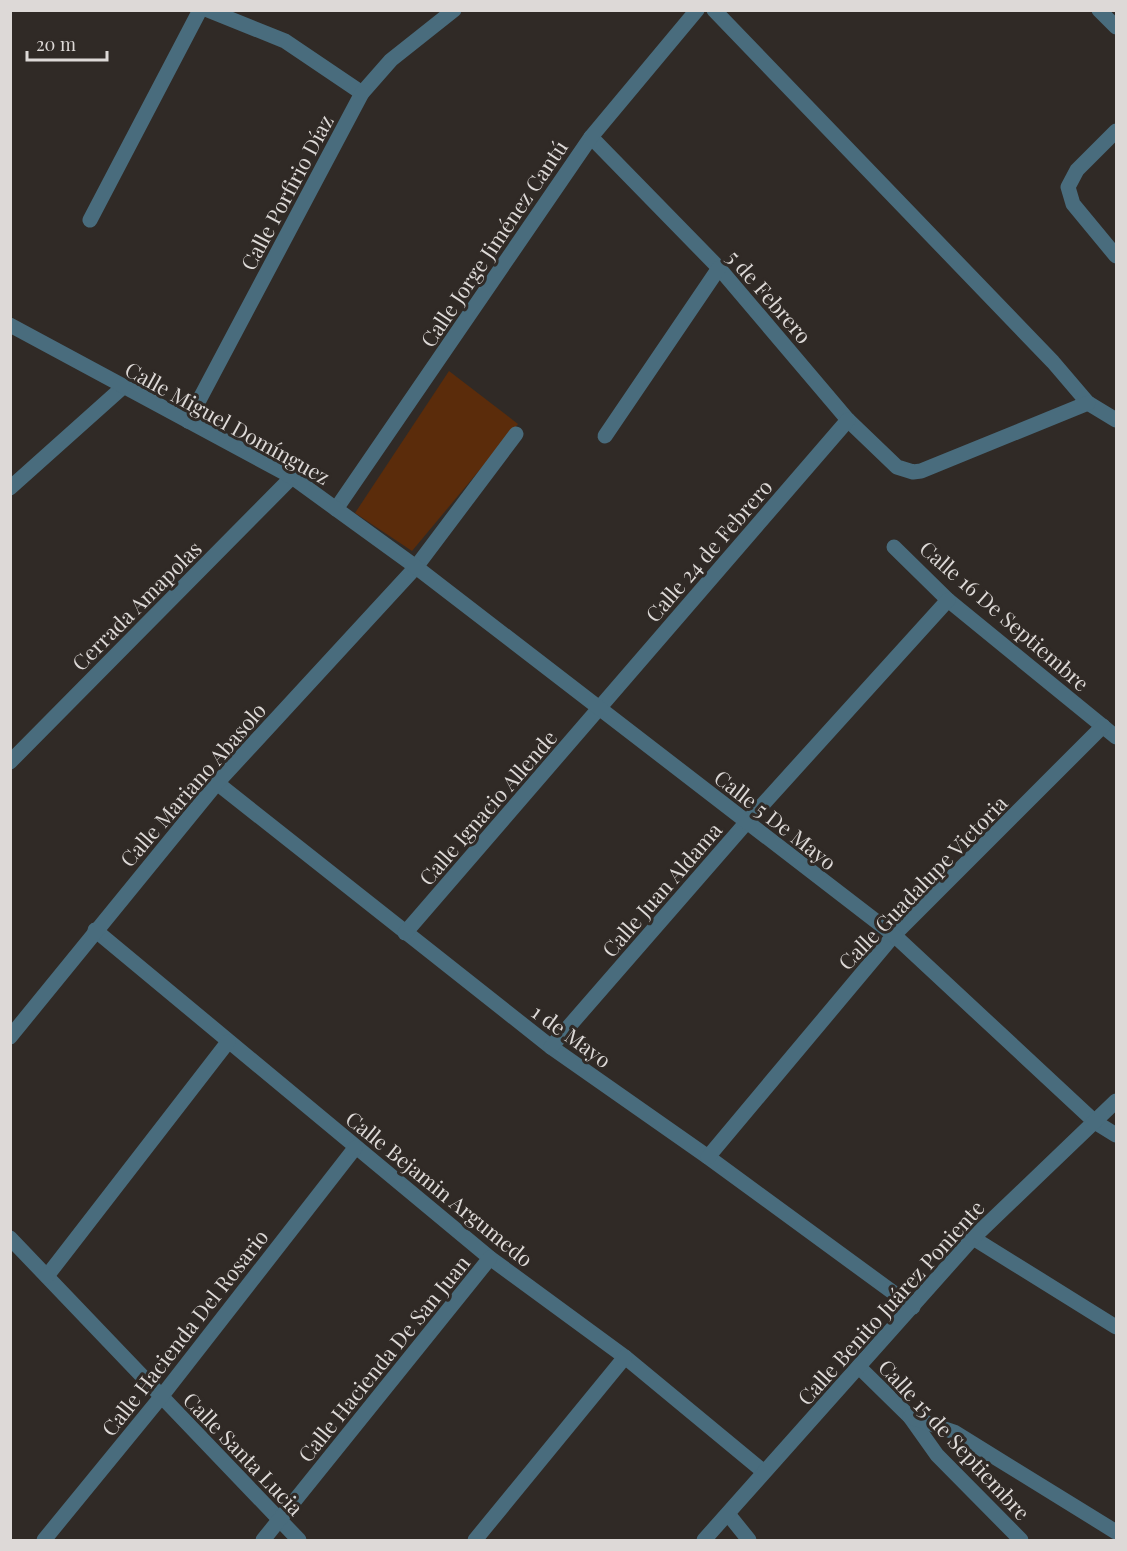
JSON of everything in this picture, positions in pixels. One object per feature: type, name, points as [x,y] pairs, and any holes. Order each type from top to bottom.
[{"type":"street","points":[[90,220],[200,10]]},
{"type":"street","points":[[208,10],[285,41],[362,93]]},
{"type":"street","name":"Calle Porfirio Díaz","points":[[188,421],[362,93],[392,60],[454,10]]},
{"type":"street","name":"Calle Jorge Jiménez Cantú","points":[[336,509],[591,137],[697,10]]},
{"type":"street","points":[[714,10],[1053,362],[1088,403],[1116,420]]},
{"type":"street","points":[[1099,10],[1116,27]]},
{"type":"street","points":[[1116,131],[1077,171],[1068,187],[1073,204],[1116,256]]},
{"type":"street","name":"5 de Febrero","points":[[591,137],[719,268],[848,420],[897,467],[913,472],[921,471],[1088,403]]},
{"type":"street","points":[[604,436],[719,268]]},
{"type":"street","name":"Calle Miguel Domínguez","points":[[10,325],[292,477],[416,567]]},
{"type":"street","points":[[10,488],[123,387]]},
{"type":"street","name":"Calle 24 de Febrero","points":[[600,707],[848,420]]},
{"type":"street","name":"Calle Mariano Abasolo","points":[[10,1036],[217,783],[416,567],[516,434]]},
{"type":"street","name":"Cerrada Amapolas","points":[[10,762],[292,477]]},
{"type":"street","name":"Calle 16 De Septiembre","points":[[894,547],[948,600],[1116,736]]},
{"type":"street","name":"Calle 5 De Mayo","points":[[416,567],[894,935],[1095,1122],[1116,1135]]},
{"type":"street","name":"Calle Juan Aldama","points":[[551,1047],[746,823],[948,600]]},
{"type":"street","name":"Calle Ignacio Allende","points":[[405,933],[600,707]]},
{"type":"street","name":"Calle Guadalupe Victoria","points":[[708,1156],[894,935],[1103,726]]},
{"type":"street","name":"1 de Mayo","points":[[217,783],[551,1047],[708,1156],[913,1307]]},
{"type":"street","name":"Calle Bejamin Argumedo","points":[[95,930],[490,1258],[625,1356],[764,1472]]},
{"type":"street","points":[[47,1276],[228,1042]]},
{"type":"street","name":"Calle Benito Juárez Poniente","points":[[704,1540],[974,1238],[1116,1101]]},
{"type":"street","name":"Calle Hacienda Del Rosario","points":[[44,1540],[161,1397],[356,1148]]},
{"type":"street","name":"Calle Santa Lucia","points":[[10,1238],[279,1522],[299,1540]]},
{"type":"street","points":[[974,1238],[1116,1327]]},
{"type":"street","name":"Calle Hacienda De San Juan","points":[[263,1540],[490,1258]]},
{"type":"street","points":[[475,1540],[625,1356]]},
{"type":"street","name":"Calle 15 de Septiembre","points":[[859,1367],[910,1417],[937,1455],[1021,1540]]},
{"type":"street","points":[[910,1417],[954,1432],[1116,1532]]},
{"type":"street","points":[[728,1514],[749,1540]]},
{"type":"shaded area","points":[[449,371],[518,424],[412,551],[355,513]]}]
